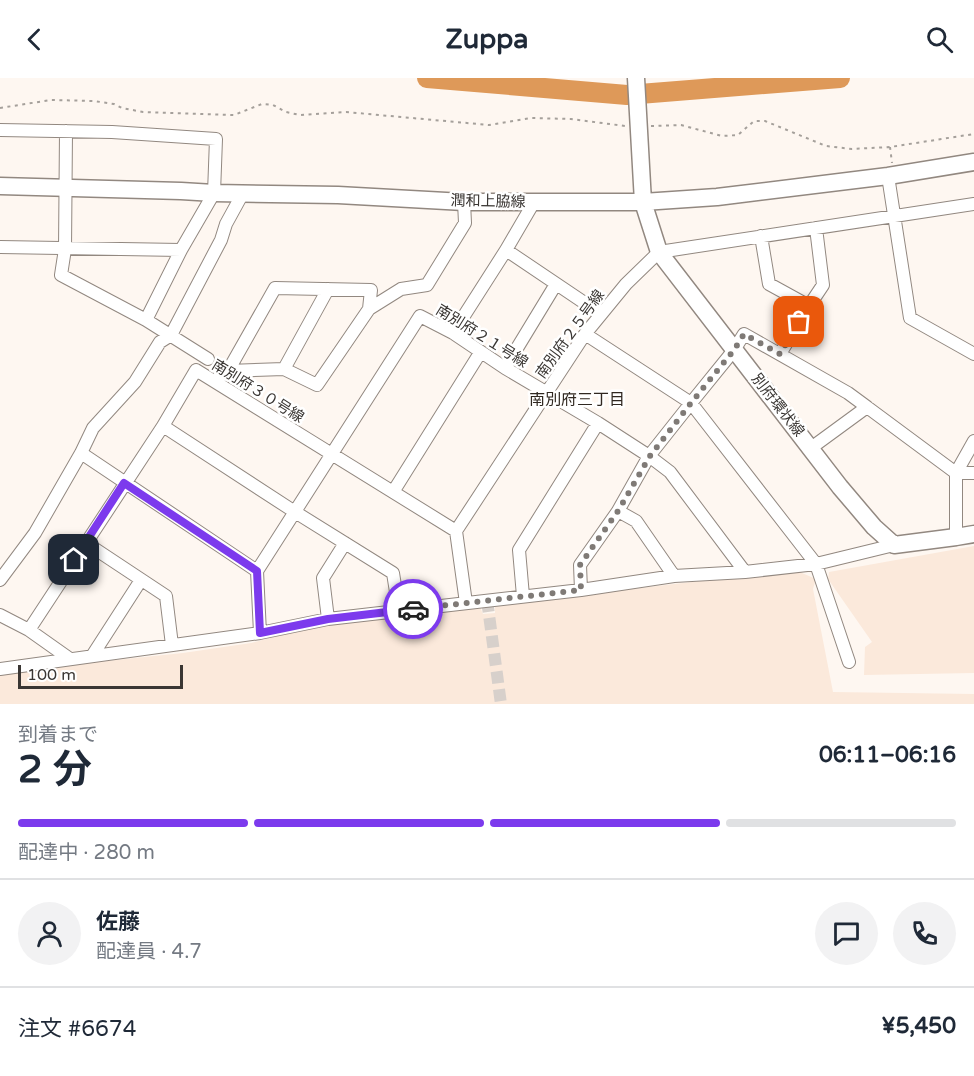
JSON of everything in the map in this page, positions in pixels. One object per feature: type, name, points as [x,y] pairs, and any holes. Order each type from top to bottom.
[{"type":"street","name":"別府環状線","points":[[636,78],[643,202],[659,252],[840,487],[874,527],[894,545]]},
{"type":"street","points":[[0,130],[112,132],[216,139],[214,194],[181,250],[146,320]]},
{"type":"street","points":[[66,131],[65,249],[61,275],[146,320],[208,359]]},
{"type":"street","name":"潤和上脇線","points":[[0,186],[214,194],[338,195],[464,202],[643,202],[717,197],[888,176],[974,162]]},
{"type":"street","points":[[888,176],[910,318],[974,354]]},
{"type":"street","points":[[0,580],[35,533],[93,428],[135,382],[160,342],[171,335],[221,240],[225,224],[243,193]]},
{"type":"street","points":[[228,371],[285,369],[318,385],[369,309],[401,289],[427,285],[465,223],[464,202]]},
{"type":"street","points":[[453,333],[534,202]]},
{"type":"street","points":[[659,252],[974,204]]},
{"type":"street","points":[[780,354],[823,285],[816,228]]},
{"type":"street","points":[[761,236],[769,284],[809,306]]},
{"type":"street","points":[[0,247],[181,250]]},
{"type":"street","points":[[506,250],[601,314]]},
{"type":"street","name":"南別府２５号線","points":[[456,531],[585,334],[626,284],[659,252]]},
{"type":"street","points":[[505,368],[556,284]]},
{"type":"street","points":[[214,381],[228,371],[275,288],[371,290],[369,309]]},
{"type":"street","points":[[285,369],[328,289]]},
{"type":"street","name":"南別府２１号線","points":[[257,571],[420,316],[453,333],[480,353],[650,456],[670,472],[745,572]]},
{"type":"street","points":[[585,334],[691,403],[816,564],[849,662]]},
{"type":"street","points":[[581,590],[580,565],[618,511],[650,456],[734,350],[744,334],[848,393],[956,473],[974,473]]},
{"type":"street","points":[[393,492],[480,353]]},
{"type":"street","name":"南別府３０号線","points":[[29,630],[163,426],[196,370],[456,531]]},
{"type":"street","points":[[811,448],[867,407]]},
{"type":"street","points":[[523,596],[519,550],[598,423]]},
{"type":"street","points":[[163,426],[393,573],[399,611]]},
{"type":"street","points":[[956,537],[956,473],[974,441]]},
{"type":"street","points":[[81,453],[257,571],[260,633]]},
{"type":"street","points":[[618,511],[636,521],[674,576]]},
{"type":"street","points":[[456,531],[466,603]]},
{"type":"street","points":[[0,669],[260,633],[328,619],[581,590],[674,576],[745,572],[816,564],[894,545],[974,534]]},
{"type":"street","points":[[86,543],[166,596],[172,645]]},
{"type":"street","points":[[328,619],[323,578],[345,543]]},
{"type":"street","points":[[92,656],[141,580]]},
{"type":"street","points":[[0,615],[29,630],[70,659]]},
{"type":"path","points":[[0,108],[51,100],[94,101],[143,112],[234,115],[262,104],[273,105],[285,112],[300,115],[346,112],[489,126],[531,118],[571,119],[639,127],[681,125],[722,136],[738,135],[754,121],[765,122],[826,146],[852,149],[890,147],[974,134]]},
{"type":"shaded area","points":[[974,546],[974,673],[864,675],[865,647],[872,642],[828,579],[829,572]]},
{"type":"shaded area","points":[[795,570],[816,579],[813,589],[833,692],[974,694],[974,704],[0,704],[0,672],[183,653],[251,643],[318,625],[480,607],[483,614],[495,613],[495,605]]},
{"type":"waterway","points":[[427,78],[627,95],[840,78]]},
{"type":"tunnel","points":[[487,600],[501,704]]},
{"type":"way so far","points":[[413,609],[581,590],[580,565],[618,511],[650,456],[734,350],[744,334],[780,354],[799,322]]},
{"type":"district","name":"南別府三丁目","points":[[577,399]]},
{"type":"route","points":[[74,560],[124,483],[257,571],[260,633],[328,619],[413,609]]}]
